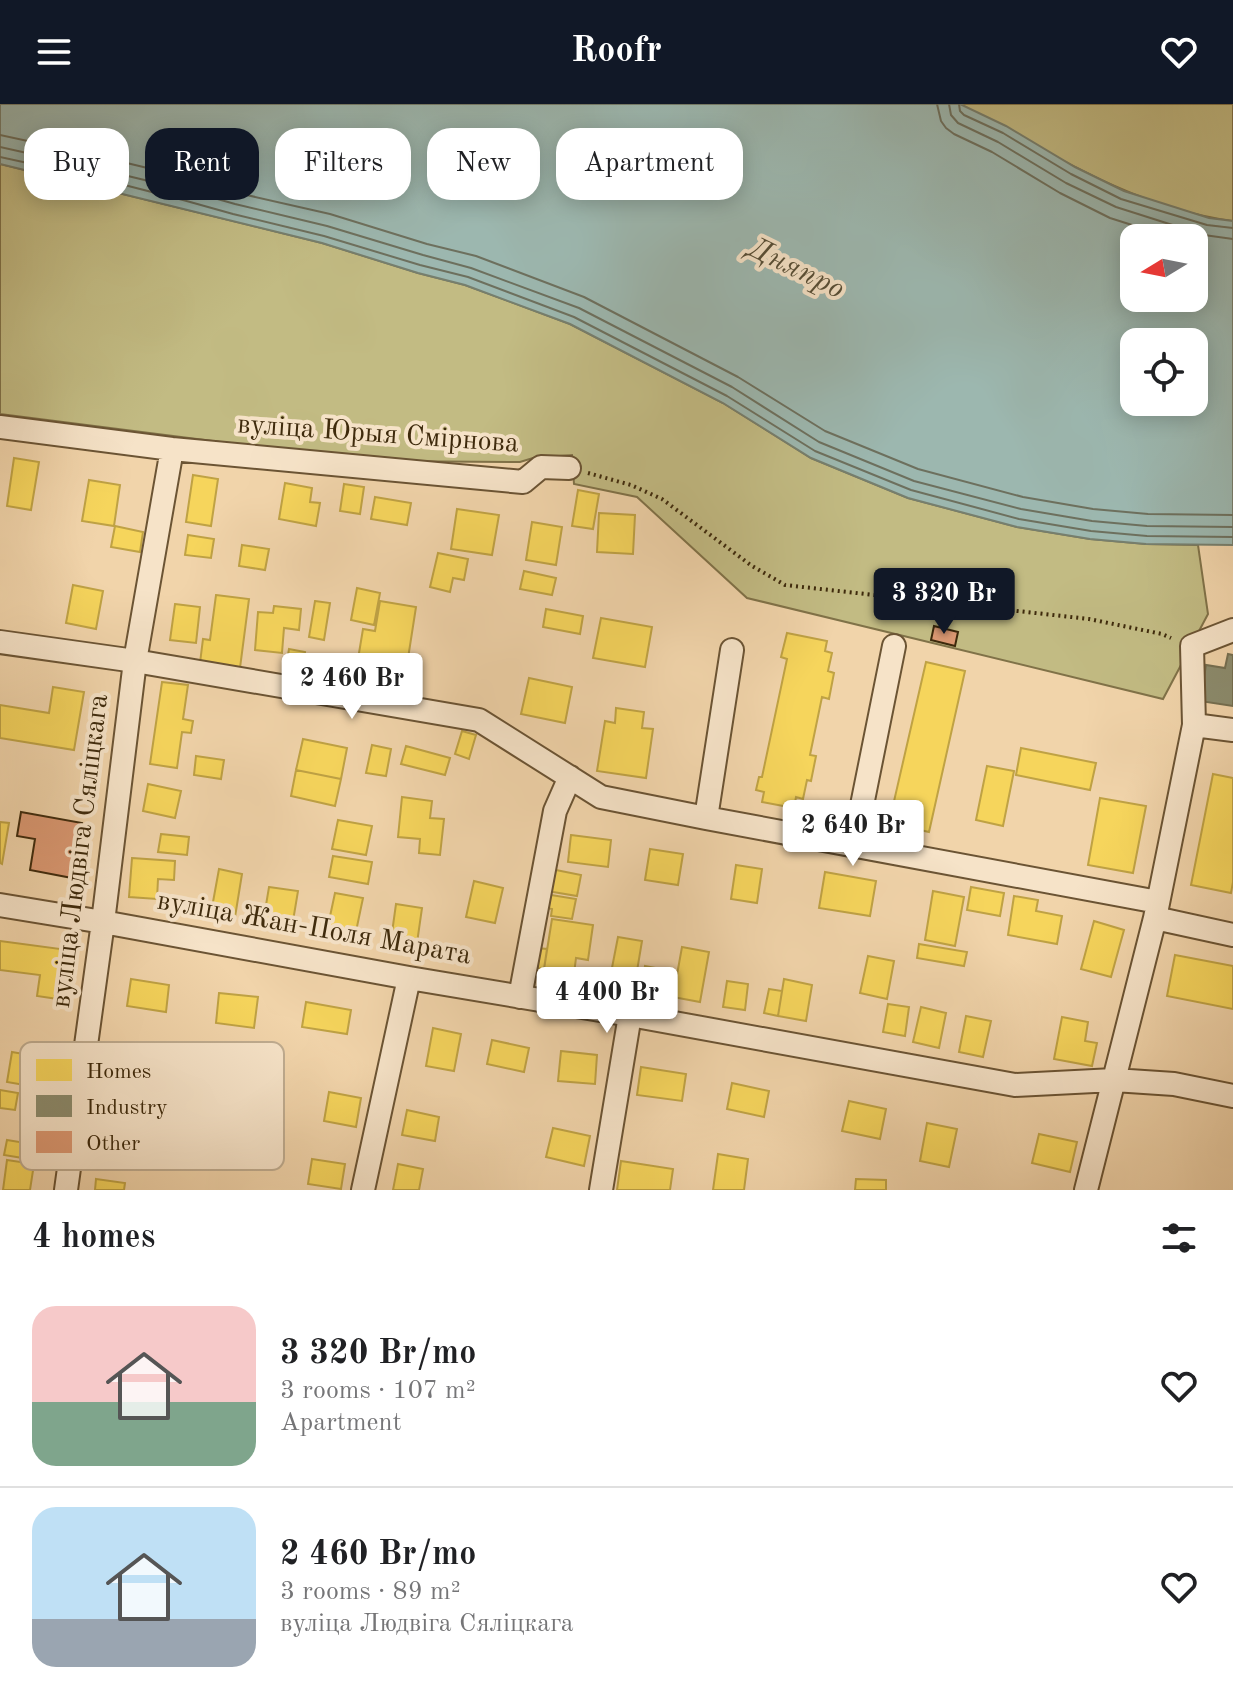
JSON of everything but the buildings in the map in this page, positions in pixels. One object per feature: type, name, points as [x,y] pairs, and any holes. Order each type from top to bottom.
[{"type":"street","name":"вуліца Юрыя Смірнова","points":[[0,427],[172,449],[523,482],[541,467],[569,468]]},
{"type":"street","name":"вуліца Людвіга Сяліцкага","points":[[86,1042],[135,661],[172,449]]},
{"type":"street","points":[[1086,1190],[1157,910],[1194,725],[1192,646],[1233,630]]},
{"type":"street","points":[[0,642],[135,661]]},
{"type":"street","points":[[854,845],[894,646]]},
{"type":"street","points":[[706,818],[732,650]]},
{"type":"street","name":"вуліца Людвіга Сяліцкага","points":[[135,661],[479,720],[601,797],[854,845],[1157,910],[1233,935]]},
{"type":"street","points":[[1194,725],[1233,730]]},
{"type":"street","points":[[520,997],[555,811],[570,777]]},
{"type":"street","name":"вуліца Жан-Поля Марата","points":[[0,905],[1015,1085],[1114,1080],[1174,1084],[1233,1096]]},
{"type":"street","points":[[363,1190],[409,978]]},
{"type":"street","points":[[601,1190],[630,1015]]},
{"type":"street","name":"вуліца Людвіга Сяліцкага","points":[[66,1190],[69,1170]]},
{"type":"path","points":[[569,468],[631,485],[662,499],[752,566],[785,585],[1089,619],[1162,634],[1192,646]]},
{"type":"shaded area","points":[[960,104],[1233,104],[1233,221],[1160,204],[1126,191]]},
{"type":"shaded area","points":[[0,164],[24,170],[24,200],[129,200],[129,196],[322,243],[465,285],[570,324],[723,403],[811,458],[908,498],[1017,527],[1090,539],[1198,545],[1208,614],[1163,699],[747,598],[637,497],[574,484],[572,455],[520,462],[371,461],[0,414]]},
{"type":"water","name":"Дняпро","points":[[0,104],[960,104],[1124,191],[1209,218],[1233,221],[1233,545],[1146,544],[1090,539],[1017,527],[908,498],[811,458],[723,403],[570,324],[465,285],[322,243],[147,200],[259,200],[259,128],[145,128],[145,200],[129,196],[129,128],[24,128],[24,170],[0,164]]}]
